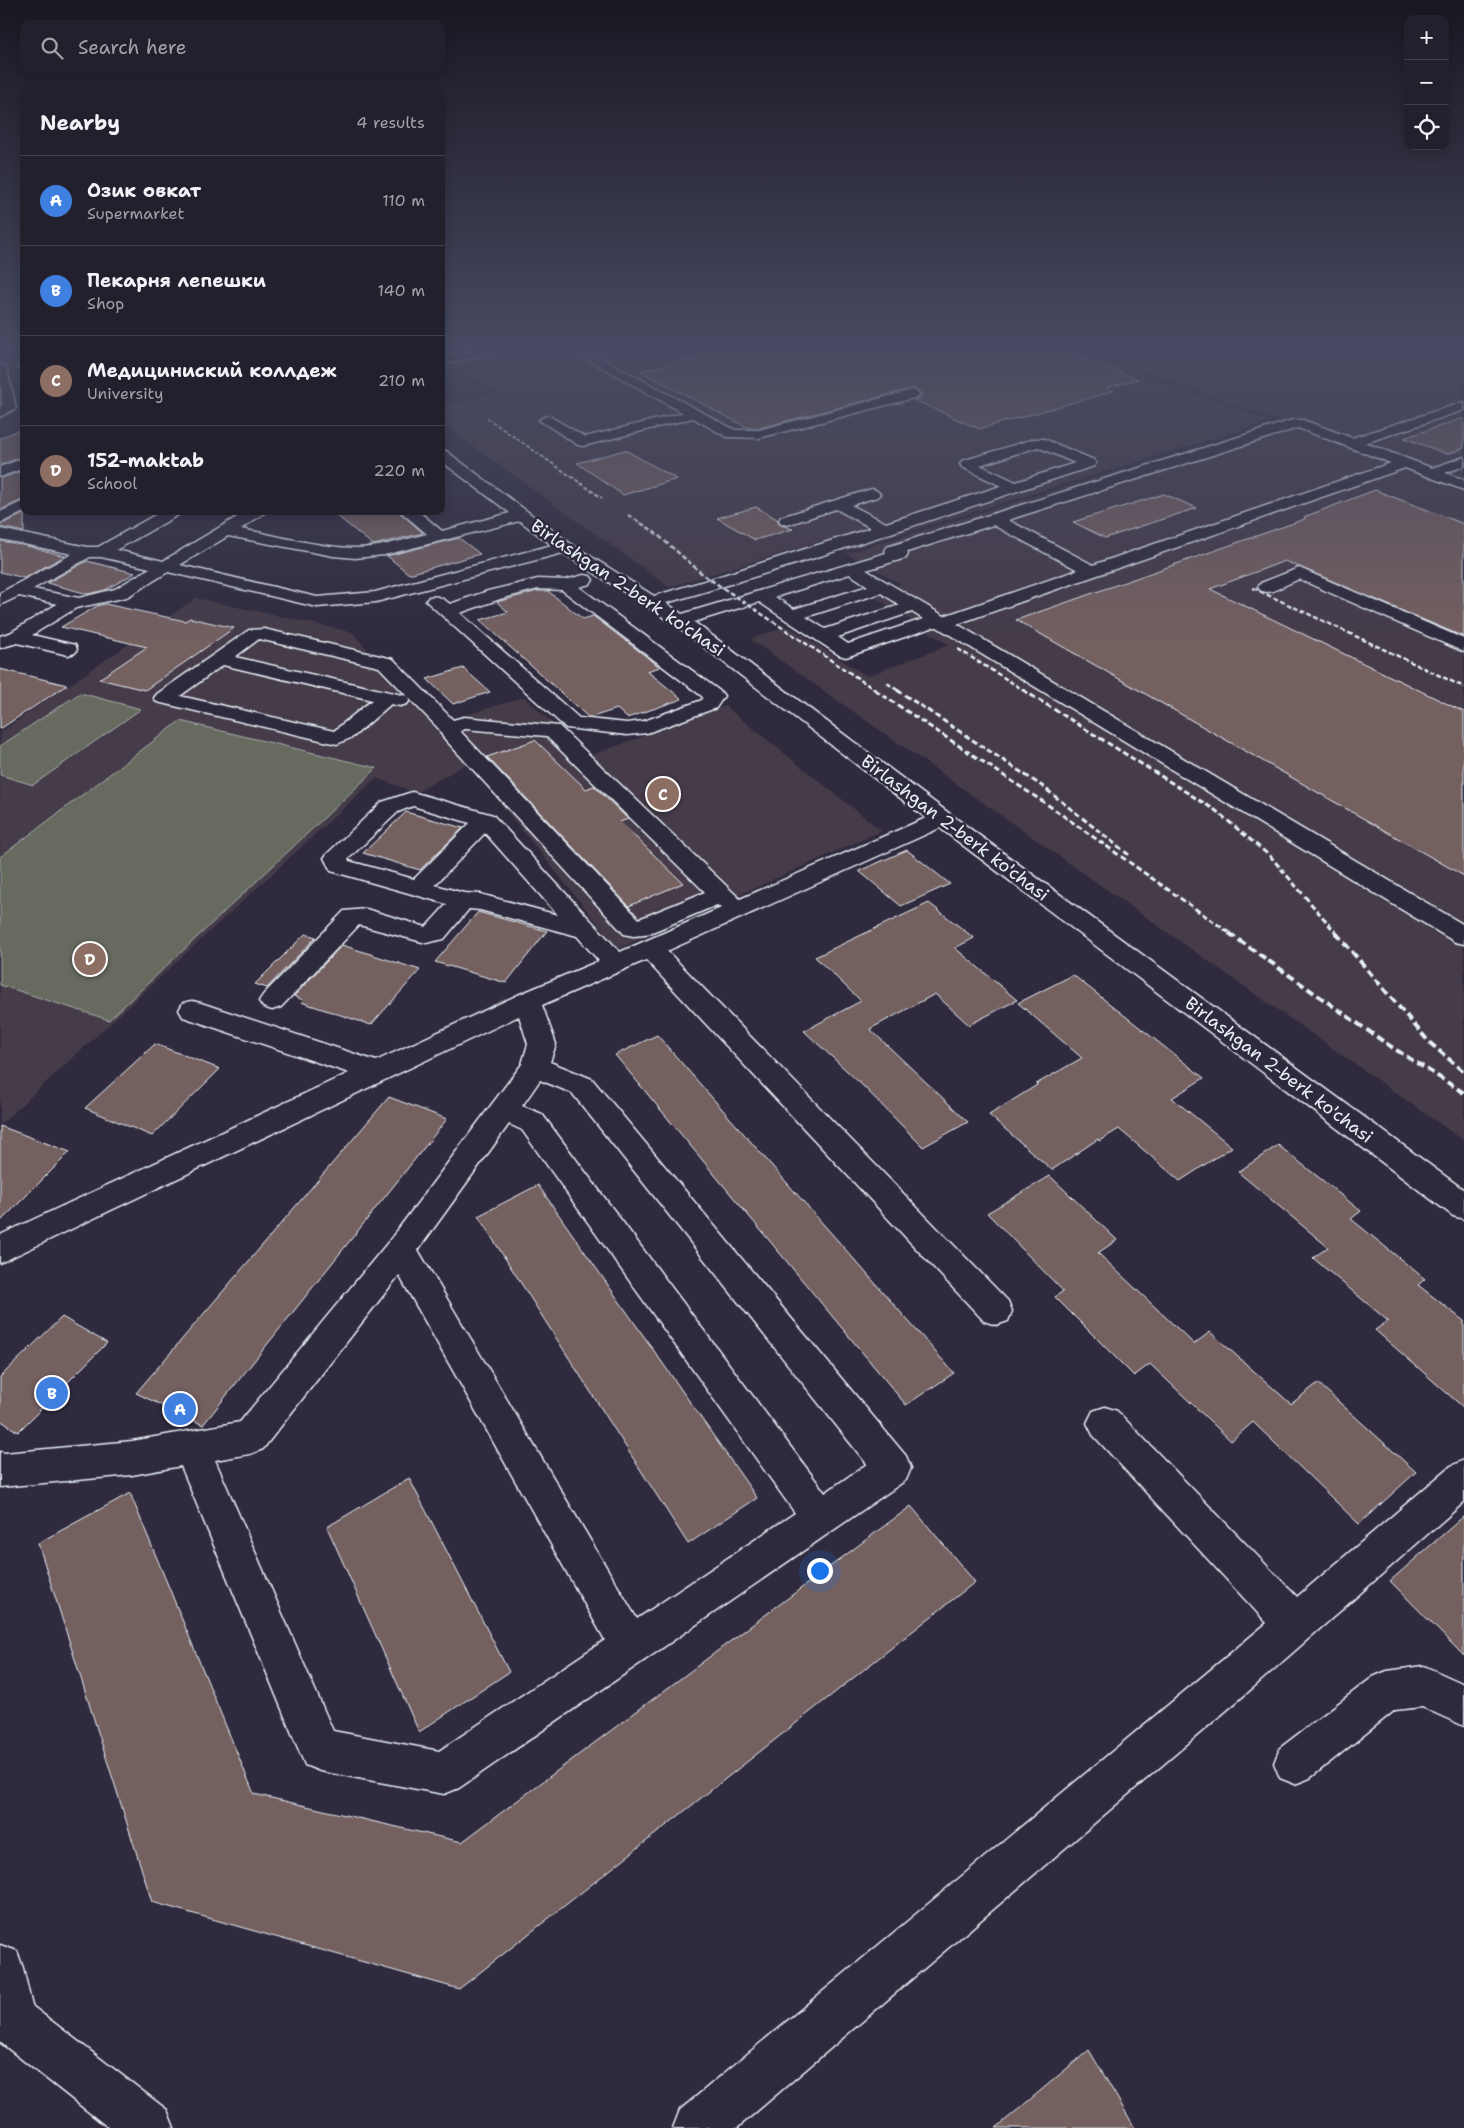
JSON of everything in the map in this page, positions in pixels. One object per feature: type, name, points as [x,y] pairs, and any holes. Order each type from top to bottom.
[{"type":"street","points":[[1015,487],[967,464],[1025,446]]},
{"type":"street","points":[[650,602],[717,583],[1089,463],[1049,446]]},
{"type":"street","points":[[680,620],[900,554],[894,551],[1224,446]]},
{"type":"street","points":[[1360,446],[1464,485]]},
{"type":"street","name":"Birlashgan 2-berk ko'chasi","points":[[445,457],[565,547],[680,620],[942,819],[1464,1208]]},
{"type":"street","points":[[1431,473],[1464,461]]},
{"type":"street","points":[[760,595],[846,651],[1092,571],[1405,463]]},
{"type":"street","points":[[0,473],[20,464]]},
{"type":"street","points":[[787,520],[872,494]]},
{"type":"street","points":[[836,504],[884,528]]},
{"type":"street","points":[[0,518],[20,508]]},
{"type":"street","points":[[0,600],[166,515]]},
{"type":"street","points":[[18,591],[79,603],[121,593],[252,515]]},
{"type":"street","points":[[413,515],[439,536]]},
{"type":"street","points":[[227,530],[333,551],[355,553],[384,550],[523,515]]},
{"type":"street","points":[[994,519],[1092,571]]},
{"type":"street","points":[[0,534],[165,567],[318,602],[369,598],[565,547]]},
{"type":"street","points":[[850,568],[1464,936]]},
{"type":"street","points":[[1267,587],[1299,573],[1464,646]]},
{"type":"street","points":[[448,611],[494,595],[538,584],[566,585],[607,574]]},
{"type":"street","points":[[417,586],[448,611],[573,724],[626,729],[647,727],[709,704],[714,696],[566,585]]},
{"type":"street","points":[[792,616],[882,587]]},
{"type":"street","points":[[8,640],[73,602]]},
{"type":"street","points":[[824,636],[913,606]]},
{"type":"street","points":[[386,698],[337,738],[164,698],[254,634],[264,634],[381,660],[449,728],[450,734],[633,928],[645,927],[729,902],[942,819]]},
{"type":"street","points":[[8,640],[68,649]]},
{"type":"street","points":[[220,659],[386,698],[424,702]]},
{"type":"street","points":[[449,728],[464,723],[552,730],[729,902]]},
{"type":"street","points":[[586,930],[480,902],[463,901],[339,866],[336,858],[390,808],[412,799],[485,820],[586,930],[615,964]]},
{"type":"street","points":[[419,888],[485,820]]},
{"type":"street","points":[[272,1001],[354,917],[366,916],[426,935],[435,932],[463,901]]},
{"type":"street","points":[[0,1250],[527,1001],[650,949],[729,902]]},
{"type":"street","points":[[650,949],[996,1311]]},
{"type":"street","points":[[1,1471],[132,1458],[250,1437],[401,1249],[535,1067],[542,1044],[527,1001]]},
{"type":"street","points":[[192,1010],[378,1072]]},
{"type":"street","points":[[191,1447],[320,1750],[444,1774],[893,1468],[582,1086],[535,1067]]},
{"type":"street","points":[[503,1110],[532,1122],[821,1518]]},
{"type":"street","points":[[401,1249],[631,1648]]},
{"type":"street","points":[[1105,1423],[1295,1624]]},
{"type":"street","points":[[698,2128],[1228,1683],[1464,1478]]},
{"type":"street","points":[[1295,1763],[1387,1691],[1424,1686],[1464,1705]]},
{"type":"street","points":[[0,1968],[6,2024],[149,2128]]},
{"type":"shaded area","points":[[473,446],[1188,446],[842,552],[823,541],[669,587]]},
{"type":"shaded area","points":[[1202,446],[1464,446],[1464,1141],[750,639],[788,626],[867,676],[949,645],[870,594],[901,584],[846,553]]},
{"type":"shaded area","points":[[196,598],[352,632],[466,764],[416,793],[376,778],[0,1125],[0,732]]},
{"type":"shaded area","points":[[524,697],[589,756],[725,706],[882,831],[618,949],[436,724]]},
{"type":"green space","points":[[80,693],[141,709],[33,785],[0,775],[0,746]]},
{"type":"green space","points":[[180,721],[377,768],[109,1020],[0,985],[0,857]]},
{"type":"building","points":[[0,446],[20,446],[20,458],[0,465]]},
{"type":"building","points":[[1426,446],[1464,446],[1464,448],[1447,454]]},
{"type":"building","points":[[625,450],[677,479],[623,495],[577,463]]},
{"type":"building","points":[[20,472],[20,501],[0,510],[0,479]]},
{"type":"building","points":[[1375,490],[1464,524],[1464,637],[1285,561],[1210,589],[1464,712],[1464,876],[1016,620],[1305,519],[1304,517]]},
{"type":"building","points":[[1164,494],[1197,508],[1105,538],[1073,522]]},
{"type":"building","points":[[756,507],[777,519],[780,525],[793,529],[755,540],[717,518]]},
{"type":"building","points":[[24,515],[24,532],[0,527],[0,525]]},
{"type":"building","points":[[336,515],[403,515],[423,533],[373,545]]},
{"type":"building","points":[[459,538],[480,554],[409,574],[387,556]]},
{"type":"building","points":[[0,541],[65,556],[24,578],[0,572]]},
{"type":"building","points":[[87,561],[135,573],[105,590],[88,594],[47,583]]},
{"type":"building","points":[[538,591],[548,591],[583,619],[593,616],[660,667],[647,671],[682,699],[627,718],[617,709],[588,717],[480,620],[508,612],[497,602]]},
{"type":"building","points":[[105,604],[185,621],[190,618],[234,628],[145,690],[99,679],[147,647],[61,627],[97,606]]},
{"type":"building","points":[[463,668],[490,692],[453,704],[427,679]]},
{"type":"building","points":[[0,669],[67,685],[0,729]]},
{"type":"building","points":[[535,740],[586,789],[594,786],[628,819],[620,822],[683,883],[629,906],[487,757]]},
{"type":"building","points":[[406,812],[463,828],[420,870],[363,853]]},
{"type":"building","points":[[907,850],[950,884],[901,906],[859,871]]},
{"type":"building","points":[[929,903],[974,938],[955,948],[1017,1000],[969,1025],[935,994],[870,1029],[968,1122],[923,1147],[861,1084],[804,1031],[861,1001],[815,957]]},
{"type":"building","points":[[478,912],[547,931],[506,983],[435,962]]},
{"type":"building","points":[[305,934],[316,937],[267,988],[255,984]]},
{"type":"building","points":[[342,945],[420,970],[371,1025],[301,1002],[303,1000],[294,996]]},
{"type":"building","points":[[1073,975],[1204,1078],[1172,1098],[1232,1147],[1180,1181],[1119,1129],[1099,1141],[1098,1139],[1052,1170],[989,1115],[1036,1084],[1082,1058],[1018,1003]]},
{"type":"building","points":[[657,1035],[954,1373],[906,1405],[615,1055]]},
{"type":"building","points":[[155,1044],[220,1069],[152,1136],[85,1108]]},
{"type":"building","points":[[389,1097],[447,1119],[203,1425],[136,1393]]},
{"type":"building","points":[[0,1126],[70,1152],[0,1222]]},
{"type":"building","points":[[1278,1145],[1361,1211],[1351,1219],[1425,1279],[1418,1285],[1464,1321],[1464,1408],[1375,1330],[1388,1321],[1313,1258],[1328,1247],[1238,1172]]},
{"type":"building","points":[[1050,1176],[1117,1240],[1098,1253],[1194,1344],[1210,1332],[1291,1404],[1318,1383],[1416,1472],[1359,1524],[1253,1422],[1231,1441],[1150,1364],[1134,1376],[1055,1297],[1063,1291],[987,1213]]},
{"type":"building","points":[[538,1185],[757,1498],[688,1544],[478,1216]]},
{"type":"building","points":[[62,1317],[107,1343],[18,1432],[0,1420],[0,1377]]},
{"type":"building","points":[[409,1478],[509,1672],[419,1732],[327,1527]]},
{"type":"building","points":[[130,1493],[254,1794],[462,1842],[911,1506],[975,1582],[459,1989],[152,1902],[38,1543]]},
{"type":"building","points":[[1464,1516],[1464,1656],[1390,1581]]},
{"type":"building","points":[[1089,2050],[1135,2128],[996,2128]]},
{"type":"railway","points":[[528,446],[602,498]]},
{"type":"railway","points":[[628,515],[652,530],[705,576],[877,691]]},
{"type":"railway","points":[[1253,588],[1464,687]]},
{"type":"railway","points":[[958,649],[1025,691]]},
{"type":"railway","points":[[887,683],[899,691]]},
{"type":"railway","points":[[875,690],[1048,805],[1231,934]]},
{"type":"railway","points":[[897,690],[1042,786],[1129,855]]},
{"type":"railway","points":[[1023,690],[1215,810],[1271,857],[1337,934]]},
{"type":"railway","points":[[1229,933],[1387,1044],[1464,1093]]},
{"type":"railway","points":[[1336,933],[1429,1042],[1464,1072]]},
{"type":"place","name":"Медициниский коллдеж","points":[[663,794]]},
{"type":"place","name":"152-maktab","points":[[90,959]]},
{"type":"place","name":"Пекарня лепешки","points":[[52,1393]]},
{"type":"place","name":"Озик овкат","points":[[180,1409]]}]
